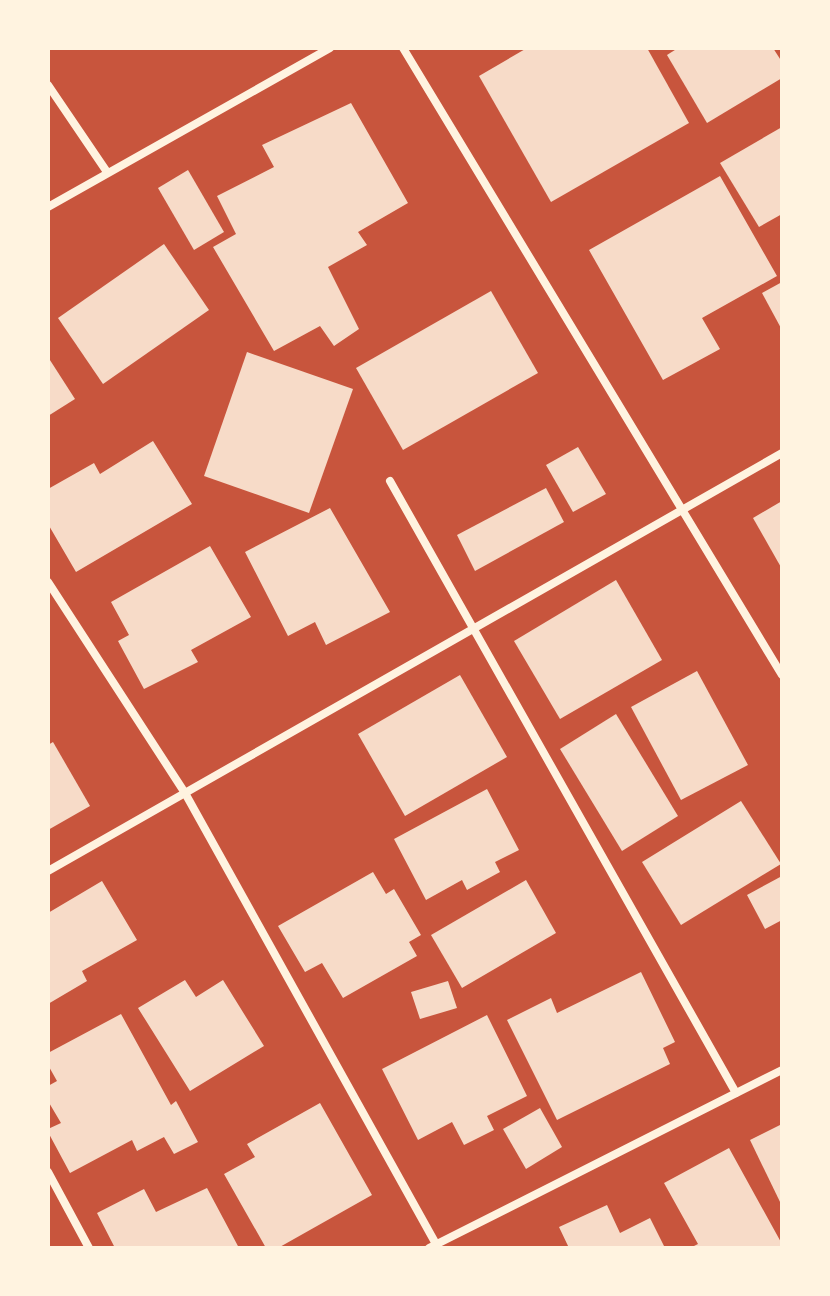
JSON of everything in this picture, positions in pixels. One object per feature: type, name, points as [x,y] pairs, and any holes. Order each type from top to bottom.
[{"type":"street","points":[[48,207],[330,48]]},
{"type":"street","points":[[403,48],[782,675]]},
{"type":"street","points":[[48,85],[107,172]]},
{"type":"street","points":[[48,871],[782,453]]},
{"type":"street","points":[[390,481],[736,1093]]},
{"type":"street","points":[[48,582],[185,793],[432,1246],[782,1070]]},
{"type":"street","points":[[48,1172],[89,1248]]},
{"type":"building","points":[[527,48],[647,48],[689,123],[551,202],[479,76]]},
{"type":"building","points":[[678,48],[773,48],[782,62],[782,78],[707,123],[667,55]]},
{"type":"building","points":[[351,103],[408,203],[358,232],[367,245],[328,267],[359,329],[334,346],[320,326],[274,351],[213,247],[236,234],[217,196],[274,167],[262,145]]},
{"type":"building","points":[[782,127],[782,214],[759,227],[720,163]]},
{"type":"building","points":[[188,170],[224,232],[194,250],[158,188]]},
{"type":"building","points":[[720,176],[777,276],[702,318],[720,349],[663,380],[589,250]]},
{"type":"building","points":[[164,244],[209,310],[103,384],[58,318]]},
{"type":"building","points":[[782,282],[782,330],[762,293]]},
{"type":"building","points":[[491,291],[538,373],[403,450],[356,368]]},
{"type":"building","points":[[247,352],[353,389],[309,513],[204,476]]},
{"type":"building","points":[[48,357],[75,399],[48,416]]},
{"type":"building","points":[[153,441],[192,504],[76,572],[48,524],[48,489],[94,463],[100,474]]},
{"type":"building","points":[[578,447],[606,494],[573,512],[546,465]]},
{"type":"building","points":[[546,488],[564,522],[475,571],[457,535]]},
{"type":"building","points":[[782,501],[782,569],[753,518]]},
{"type":"building","points":[[330,508],[390,612],[326,645],[315,622],[288,636],[245,552]]},
{"type":"building","points":[[210,546],[251,617],[191,650],[198,662],[144,689],[118,641],[129,635],[111,602]]},
{"type":"building","points":[[616,580],[662,660],[560,719],[514,641]]},
{"type":"building","points":[[697,671],[748,765],[681,800],[631,707]]},
{"type":"building","points":[[460,675],[507,757],[405,816],[358,734]]},
{"type":"building","points":[[616,714],[678,816],[622,851],[560,749]]},
{"type":"building","points":[[53,742],[90,806],[48,830],[48,745]]},
{"type":"building","points":[[487,789],[519,850],[495,862],[500,872],[467,890],[462,880],[426,900],[394,839]]},
{"type":"building","points":[[741,801],[781,864],[681,925],[642,862]]},
{"type":"building","points":[[373,872],[386,894],[394,889],[421,935],[409,942],[417,956],[343,998],[322,963],[305,972],[278,926]]},
{"type":"building","points":[[782,876],[782,920],[765,929],[747,895]]},
{"type":"building","points":[[526,880],[556,933],[462,988],[431,935]]},
{"type":"building","points":[[102,881],[137,940],[82,971],[87,981],[48,1004],[48,913]]},
{"type":"building","points":[[641,972],[675,1042],[663,1048],[670,1064],[557,1120],[507,1020],[551,998],[557,1013]]},
{"type":"building","points":[[185,980],[196,997],[223,980],[264,1046],[190,1091],[138,1008]]},
{"type":"building","points":[[448,981],[457,1008],[420,1019],[411,992]]},
{"type":"building","points":[[121,1014],[171,1105],[176,1101],[198,1142],[174,1154],[164,1137],[137,1151],[132,1140],[70,1173],[48,1132],[48,1129],[61,1123],[48,1101],[48,1086],[57,1081],[48,1065],[48,1053]]},
{"type":"building","points":[[487,1015],[527,1096],[487,1116],[494,1130],[464,1145],[452,1122],[418,1140],[382,1069]]},
{"type":"building","points":[[320,1103],[372,1195],[278,1248],[266,1248],[224,1174],[255,1157],[247,1144]]},
{"type":"building","points":[[540,1108],[562,1147],[526,1169],[503,1129]]},
{"type":"building","points":[[782,1124],[782,1206],[750,1140]]},
{"type":"building","points":[[729,1148],[782,1248],[690,1248],[698,1244],[664,1183]]},
{"type":"building","points":[[207,1188],[239,1248],[115,1248],[97,1213],[144,1189],[156,1212]]},
{"type":"building","points":[[607,1205],[620,1233],[650,1218],[665,1248],[569,1248],[559,1227]]}]
